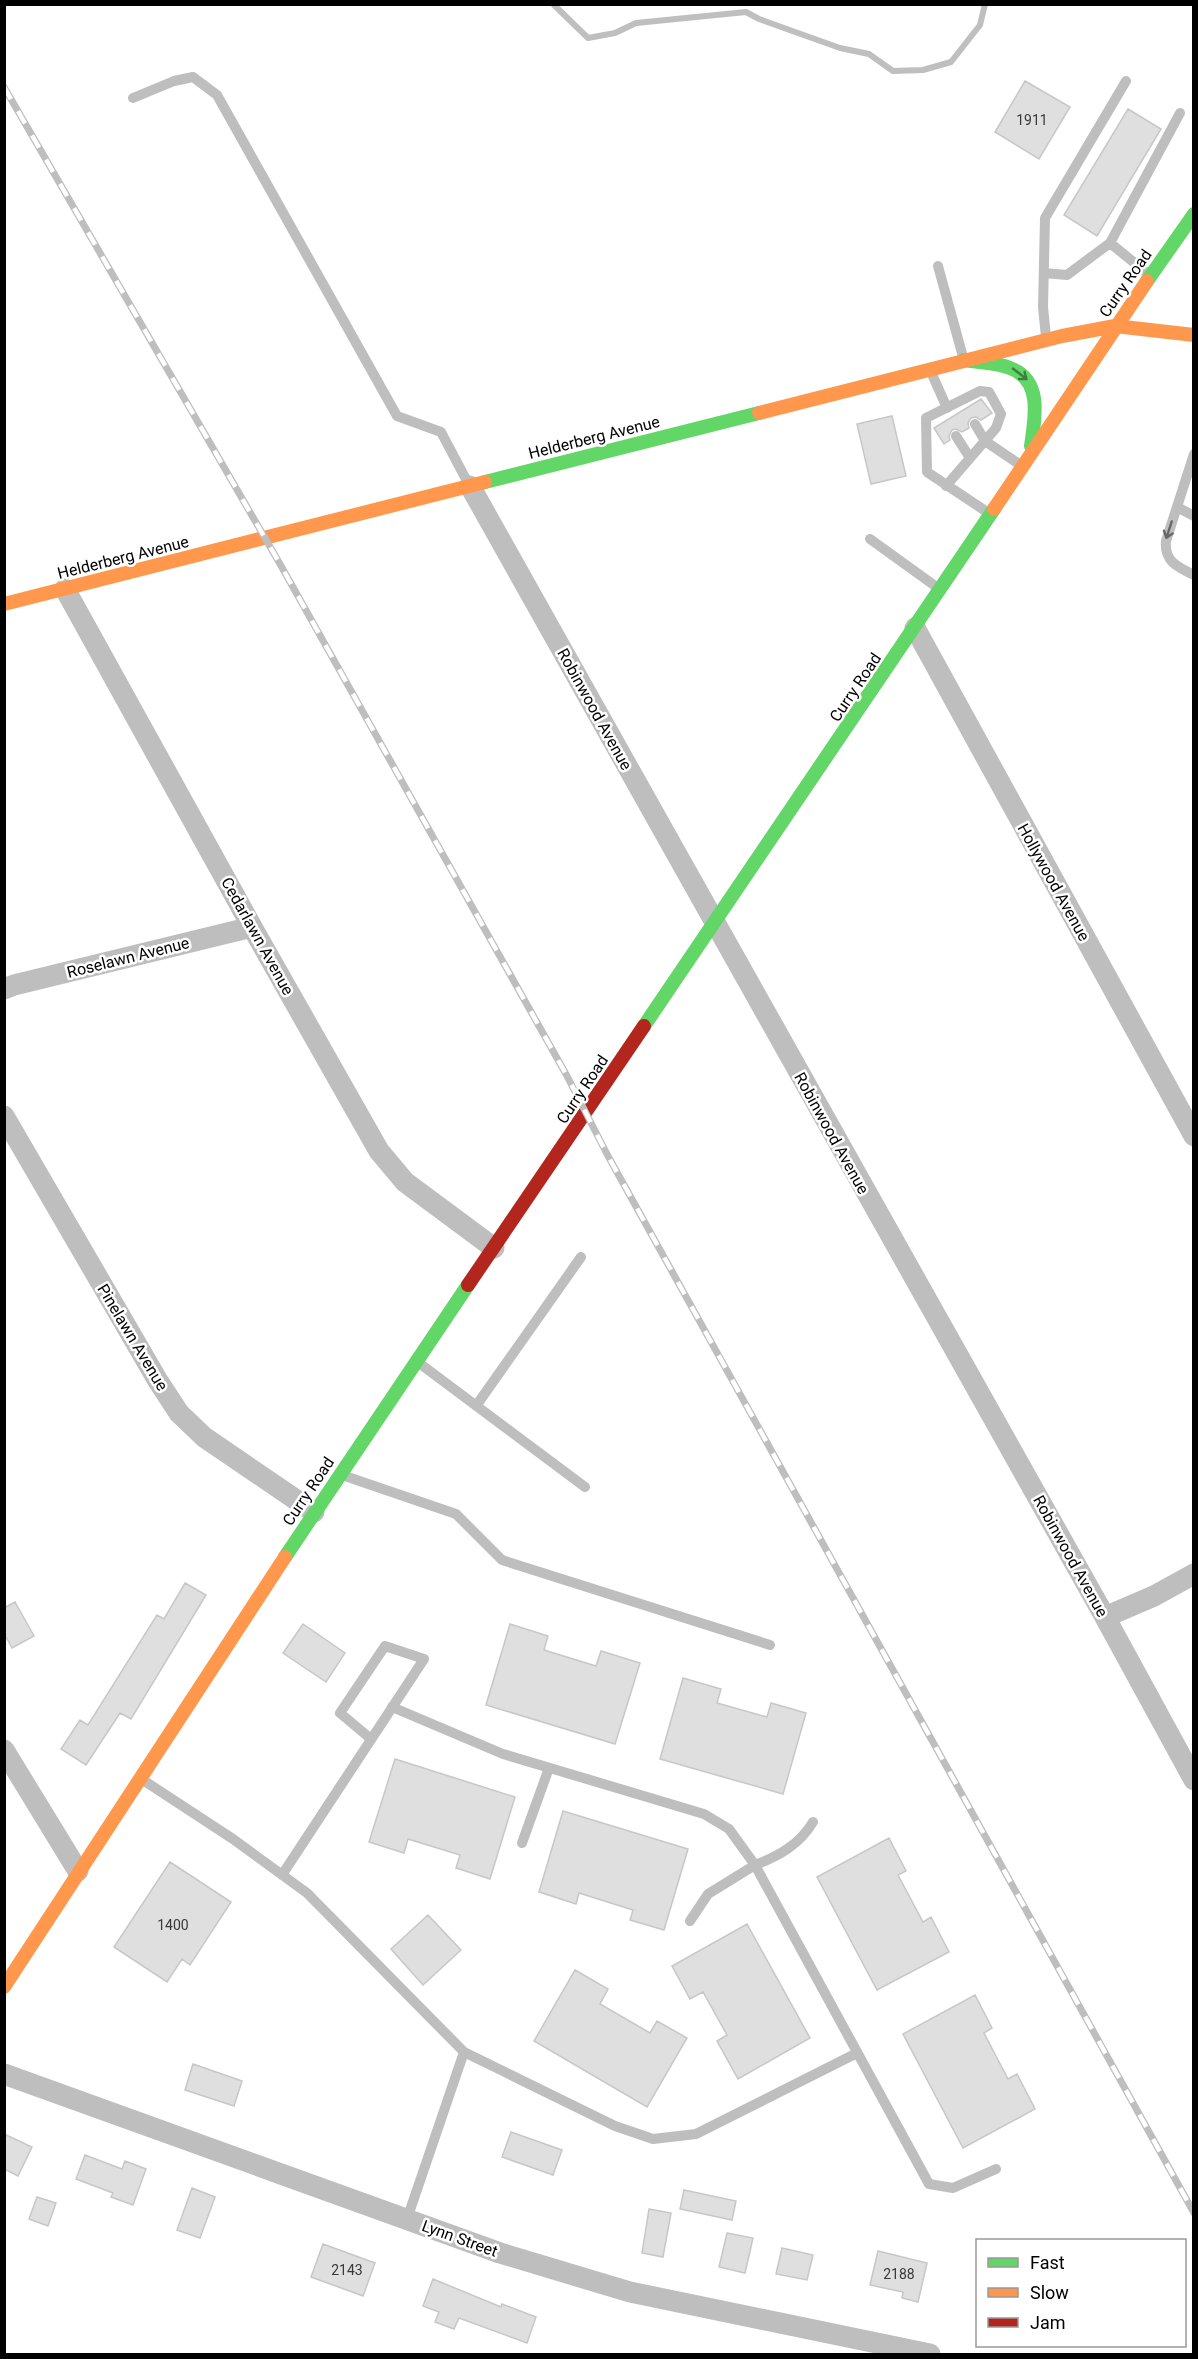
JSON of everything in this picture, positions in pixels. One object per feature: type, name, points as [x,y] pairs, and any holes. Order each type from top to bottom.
[{"type":"main road","name":"Curry Road","points":[[4,1987],[339,1474],[915,628],[1115,326],[1194,214]]},
{"type":"main road","name":"Helderberg Avenue","points":[[4,604],[1047,340],[1115,326],[1194,335]]},
{"type":"main road","points":[[964,360],[1012,368],[1027,379],[1034,390],[1036,410],[1030,453]]},
{"type":"street","name":"Robinwood Avenue","points":[[470,486],[1105,1617],[1194,1780]]},
{"type":"street","name":"Cedarlawn Avenue","points":[[65,589],[252,927],[380,1151],[405,1182],[494,1248]]},
{"type":"street","name":"Hollywood Avenue","points":[[915,628],[1194,1136]]},
{"type":"street","name":"Roselawn Avenue","points":[[4,989],[252,927]]},
{"type":"street","name":"Pinelawn Avenue","points":[[4,1116],[158,1381],[179,1413],[204,1437],[314,1512]]},
{"type":"street","points":[[1105,1617],[1154,1596],[1194,1574]]},
{"type":"street","points":[[4,1750],[78,1871]]},
{"type":"street","name":"Lynn Street","points":[[4,2074],[500,2253],[630,2292],[930,2355]]},
{"type":"lane","points":[[133,98],[174,81],[193,77],[217,95],[397,416],[441,432],[470,486]]},
{"type":"lane","points":[[1047,340],[1043,307],[1045,218],[1126,81]]},
{"type":"lane","points":[[1044,273],[1067,275],[1110,243],[1180,113]]},
{"type":"lane","points":[[1179,234],[1194,242]]},
{"type":"lane","points":[[1110,243],[1150,275]]},
{"type":"lane","points":[[938,266],[964,360]]},
{"type":"lane","points":[[930,369],[944,413]]},
{"type":"lane","points":[[946,486],[996,428],[1001,414],[989,392],[980,391],[964,404],[926,418],[927,472],[946,486],[990,514]]},
{"type":"lane","points":[[975,424],[986,441],[1021,466]]},
{"type":"lane","points":[[956,436],[970,458]]},
{"type":"lane","points":[[1193,457],[1165,551],[1168,559],[1177,567],[1194,575]]},
{"type":"lane","points":[[1177,507],[1194,516]]},
{"type":"lane","points":[[870,539],[940,589]]},
{"type":"lane","points":[[476,1406],[581,1257]]},
{"type":"lane","points":[[416,1361],[585,1487]]},
{"type":"lane","points":[[339,1474],[456,1514],[502,1560],[770,1645]]},
{"type":"lane","points":[[282,1875],[424,1659],[385,1646],[340,1713],[371,1739]]},
{"type":"lane","points":[[392,1707],[503,1754],[705,1814],[729,1829],[755,1865],[929,2184],[953,2188],[996,2169]]},
{"type":"lane","points":[[522,1843],[549,1768]]},
{"type":"lane","points":[[139,1777],[234,1839],[307,1893],[464,2052],[615,2126],[653,2139],[696,2134],[856,2053]]},
{"type":"lane","points":[[690,1921],[708,1894],[755,1865],[774,1858],[804,1837],[813,1822]]},
{"type":"lane","points":[[407,2219],[464,2052]]},
{"type":"building","points":[[1025,81],[1070,107],[1039,159],[995,132]]},
{"type":"building","points":[[1128,109],[1161,129],[1097,236],[1064,215]]},
{"type":"building","points":[[981,399],[992,413],[981,420],[976,417],[971,418],[968,423],[969,428],[962,432],[952,430],[950,440],[944,444],[934,428]]},
{"type":"building","points":[[892,416],[906,476],[871,484],[857,424]]},
{"type":"building","points":[[185,1583],[206,1595],[131,1719],[120,1713],[86,1765],[61,1749],[80,1720],[88,1725],[157,1615],[164,1619]]},
{"type":"building","points":[[15,1602],[34,1636],[12,1648],[4,1633],[4,1608]]},
{"type":"building","points":[[303,1624],[345,1653],[326,1682],[283,1653]]},
{"type":"building","points":[[510,1624],[548,1636],[544,1650],[596,1666],[601,1651],[640,1663],[615,1744],[486,1705]]},
{"type":"building","points":[[683,1678],[721,1689],[717,1703],[767,1717],[771,1703],[806,1713],[783,1794],[660,1759]]},
{"type":"building","points":[[395,1759],[515,1797],[490,1879],[456,1868],[460,1855],[408,1839],[404,1853],[369,1842]]},
{"type":"building","points":[[563,1811],[688,1849],[664,1930],[630,1920],[633,1910],[579,1893],[576,1904],[539,1892]]},
{"type":"building","points":[[889,1838],[906,1871],[898,1875],[923,1922],[931,1917],[949,1952],[877,1990],[817,1877]]},
{"type":"building","points":[[170,1862],[231,1902],[190,1965],[182,1959],[167,1982],[114,1947]]},
{"type":"building","points":[[428,1915],[461,1950],[423,1985],[391,1949]]},
{"type":"building","points":[[747,1924],[810,2038],[738,2079],[717,2041],[727,2035],[703,1992],[690,1999],[672,1966]]},
{"type":"building","points":[[575,1970],[608,1989],[600,2004],[650,2033],[657,2021],[687,2038],[647,2107],[534,2041]]},
{"type":"building","points":[[975,1995],[992,2028],[984,2033],[1008,2079],[1017,2074],[1035,2109],[963,2148],[903,2034]]},
{"type":"building","points":[[193,2064],[242,2081],[234,2106],[185,2090]]},
{"type":"building","points":[[511,2132],[562,2150],[553,2175],[502,2157]]},
{"type":"building","points":[[4,2134],[32,2147],[18,2176],[4,2169]]},
{"type":"building","points":[[85,2155],[122,2169],[125,2161],[146,2169],[133,2205],[111,2197],[113,2193],[76,2179]]},
{"type":"building","points":[[192,2188],[215,2197],[200,2238],[177,2230]]},
{"type":"building","points":[[684,2190],[736,2201],[732,2220],[680,2209]]},
{"type":"building","points":[[37,2197],[56,2203],[48,2226],[29,2219]]},
{"type":"building","points":[[649,2209],[671,2213],[663,2257],[642,2253]]},
{"type":"building","points":[[727,2233],[753,2238],[745,2273],[719,2267]]},
{"type":"building","points":[[323,2244],[375,2263],[363,2296],[311,2277]]},
{"type":"building","points":[[782,2248],[813,2255],[807,2280],[776,2274]]},
{"type":"building","points":[[878,2251],[927,2263],[918,2302],[902,2298],[903,2292],[870,2285]]},
{"type":"building","points":[[433,2279],[501,2307],[502,2304],[536,2317],[527,2343],[459,2318],[454,2329],[435,2322],[439,2312],[423,2306]]},
{"type":"waterway","points":[[553,4],[588,38],[615,33],[636,23],[746,12],[759,19],[840,48],[869,54],[893,71],[923,70],[951,62],[980,25],[985,4]]},
{"type":"railway","points":[[4,87],[280,564],[567,1076],[608,1156],[1194,2213]]},
{"type":"traffic: fast","points":[[1147,281],[1194,214]]},
{"type":"traffic: fast","points":[[964,360],[1005,366],[1021,374],[1028,381],[1035,412],[1031,446]]},
{"type":"traffic: fast","points":[[485,482],[759,413]]},
{"type":"traffic: fast","points":[[644,1026],[994,509]]},
{"type":"traffic: fast","points":[[285,1557],[468,1285]]},
{"type":"traffic: slow","points":[[994,509],[1147,281]]},
{"type":"traffic: slow","points":[[759,413],[1062,336],[1115,326],[1194,335]]},
{"type":"traffic: slow","points":[[4,604],[485,482]]},
{"type":"traffic: slow","points":[[4,1987],[285,1557]]},
{"type":"traffic: jam","points":[[468,1285],[644,1026]]}]
